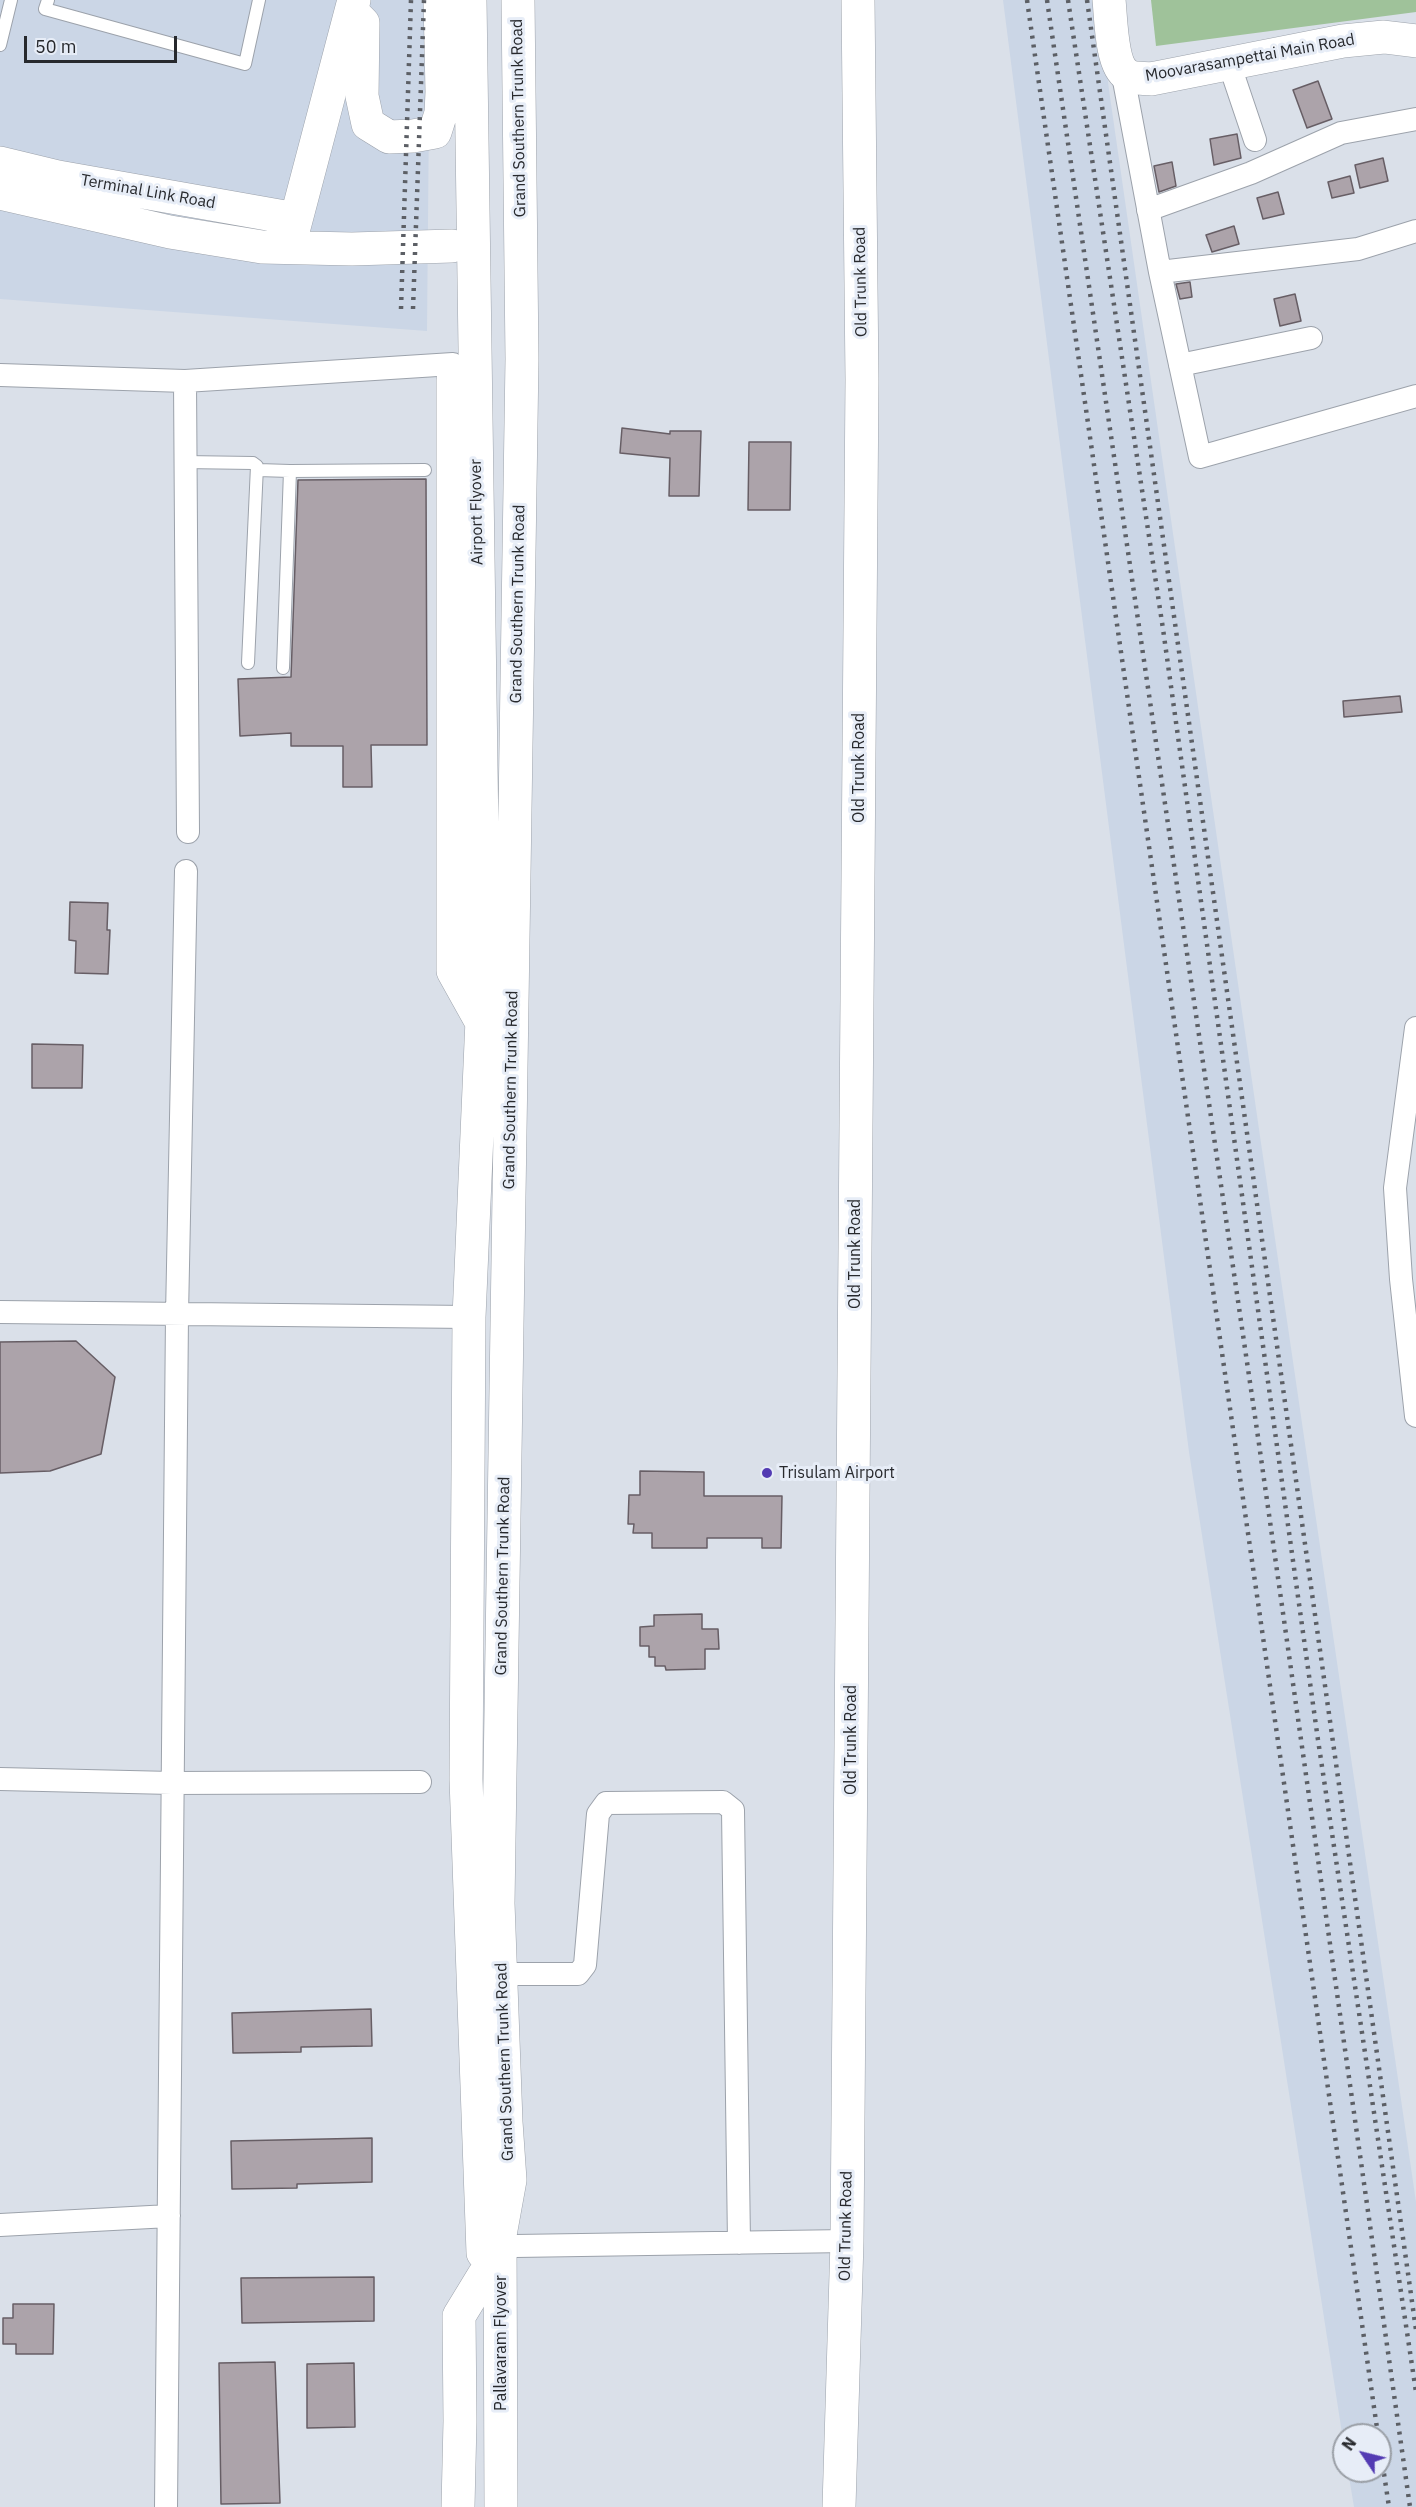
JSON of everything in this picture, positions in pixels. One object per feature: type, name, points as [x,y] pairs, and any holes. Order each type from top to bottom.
[{"type":"main road","points":[[353,6],[363,23],[362,96],[368,124],[390,137],[413,136],[435,132],[441,113],[440,0]]},
{"type":"main road","points":[[450,0],[453,364],[453,971],[483,1025]]},
{"type":"main road","name":"Airport Flyover","points":[[470,0],[483,1025]]},
{"type":"main road","name":"Grand Southern Trunk Road","points":[[510,2180],[498,1891],[522,359],[518,0]]},
{"type":"main road","name":"Old Trunk Road","points":[[839,2507],[847,2241],[862,380],[858,0]]},
{"type":"main road","name":"Moovarasampettai Main Road","points":[[1109,0],[1115,54],[1122,70],[1127,75],[1151,79],[1363,38],[1384,37],[1416,41]]},
{"type":"main road","points":[[292,234],[353,6]]},
{"type":"main road","name":"Terminal Link Road","points":[[0,163],[292,234],[452,246]]},
{"type":"main road","name":"Terminal Link Road","points":[[14,196],[170,232],[262,247],[292,234]]},
{"type":"main road","name":"Grand Southern Trunk Road","points":[[483,1025],[469,1317],[466,1779],[484,2275]]},
{"type":"main road","points":[[510,2180],[515,2246],[516,2507]]},
{"type":"main road","name":"Pallavaram Flyover","points":[[481,2507],[491,2321],[500,2235],[510,2180]]},
{"type":"main road","points":[[458,2507],[459,2316],[484,2275]]},
{"type":"main road","name":"Pallavaram Flyover","points":[[484,2275],[491,2321],[501,2507]]},
{"type":"street","points":[[1229,63],[1255,140]]},
{"type":"street","points":[[1122,70],[1160,272],[1200,457],[1416,396]]},
{"type":"street","points":[[1148,210],[1251,173],[1341,132],[1416,119]]},
{"type":"street","points":[[1160,272],[1358,249],[1416,231]]},
{"type":"street","points":[[1180,365],[1311,339]]},
{"type":"street","points":[[0,375],[185,381],[453,364]]},
{"type":"street","points":[[185,381],[188,832]]},
{"type":"street","points":[[166,2507],[177,1315],[186,871]]},
{"type":"street","points":[[1416,1028],[1413,1077],[1395,1188],[1408,1278],[1416,1416]]},
{"type":"street","points":[[0,1312],[469,1317]]},
{"type":"street","points":[[0,1779],[172,1783],[420,1782]]},
{"type":"street","points":[[501,1974],[579,1974],[583,1971],[598,1814],[606,1803],[723,1802],[729,1804],[733,1810],[739,2243]]},
{"type":"street","points":[[0,2225],[169,2216]]},
{"type":"street","points":[[515,2246],[847,2241]]},
{"type":"lane","points":[[0,45],[11,0]]},
{"type":"lane","points":[[48,0],[45,9],[245,64],[259,0]]},
{"type":"lane","points":[[184,462],[253,463],[258,470],[248,663]]},
{"type":"lane","points":[[258,470],[424,470]]},
{"type":"lane","points":[[283,668],[290,471]]},
{"type":"shaded area","points":[[0,0],[430,0],[427,331],[0,299]]},
{"type":"shaded area","points":[[1003,0],[1098,0],[1109,90],[1261,1143],[1416,2202],[1416,2507],[1354,2507],[1350,2483],[1392,2483],[1392,2423],[1340,2423],[1189,1452]]},
{"type":"green space","points":[[1151,0],[1416,0],[1416,12],[1156,46]]},
{"type":"building","points":[[1318,81],[1332,119],[1307,128],[1293,90]]},
{"type":"building","points":[[1237,134],[1241,158],[1214,165],[1210,139]]},
{"type":"building","points":[[1383,158],[1388,181],[1360,188],[1355,165]]},
{"type":"building","points":[[1172,162],[1176,186],[1159,192],[1154,166]]},
{"type":"building","points":[[1350,176],[1354,193],[1332,198],[1328,182]]},
{"type":"building","points":[[1278,192],[1284,214],[1263,219],[1257,198]]},
{"type":"building","points":[[1234,226],[1239,244],[1212,252],[1206,235]]},
{"type":"building","points":[[1190,282],[1192,297],[1180,299],[1176,284]]},
{"type":"building","points":[[1295,294],[1301,321],[1280,326],[1274,299]]},
{"type":"building","points":[[622,428],[670,434],[670,431],[701,431],[699,496],[669,496],[670,458],[620,453]]},
{"type":"building","points":[[749,442],[791,442],[790,510],[748,510]]},
{"type":"building","points":[[426,479],[427,745],[371,745],[372,787],[343,787],[343,746],[291,746],[291,733],[240,736],[238,679],[291,677],[298,480]]},
{"type":"building","points":[[1400,696],[1402,712],[1344,717],[1343,701]]},
{"type":"building","points":[[70,902],[108,903],[107,930],[110,930],[108,974],[75,973],[76,941],[69,940]]},
{"type":"building","points":[[32,1044],[83,1045],[82,1088],[32,1088]]},
{"type":"building","points":[[76,1341],[115,1377],[101,1454],[50,1471],[0,1473],[0,1342]]},
{"type":"building","points":[[640,1471],[704,1472],[704,1496],[782,1496],[781,1548],[762,1548],[762,1538],[707,1538],[707,1548],[652,1548],[652,1533],[633,1533],[634,1524],[628,1524],[629,1495],[640,1495]]},
{"type":"building","points":[[702,1614],[702,1629],[718,1629],[719,1649],[705,1649],[705,1669],[666,1670],[665,1666],[655,1666],[655,1657],[649,1657],[649,1646],[640,1646],[640,1627],[654,1626],[654,1615]]},
{"type":"building","points":[[371,2009],[372,2046],[301,2047],[301,2052],[233,2053],[232,2013]]},
{"type":"building","points":[[372,2138],[372,2182],[297,2184],[297,2188],[232,2189],[231,2141]]},
{"type":"building","points":[[374,2277],[374,2321],[242,2323],[241,2278]]},
{"type":"building","points":[[13,2304],[54,2304],[53,2354],[16,2354],[16,2344],[3,2344],[3,2318],[13,2318]]},
{"type":"building","points":[[275,2362],[280,2503],[221,2504],[219,2363]]},
{"type":"building","points":[[354,2363],[355,2427],[307,2428],[307,2364]]},
{"type":"railway","points":[[401,309],[411,0]]},
{"type":"railway","points":[[413,309],[424,0]]},
{"type":"railway","points":[[1027,0],[1376,2423]]},
{"type":"railway","points":[[1047,0],[1258,1437],[1410,2507]]},
{"type":"railway","points":[[1068,0],[1163,629],[1318,1740],[1416,2392]]},
{"type":"railway","points":[[1087,0],[1416,2330]]},
{"type":"railway","points":[[1385,2483],[1389,2507]]},
{"type":"place","name":"Trisulam Airport","points":[[767,1473]]}]
